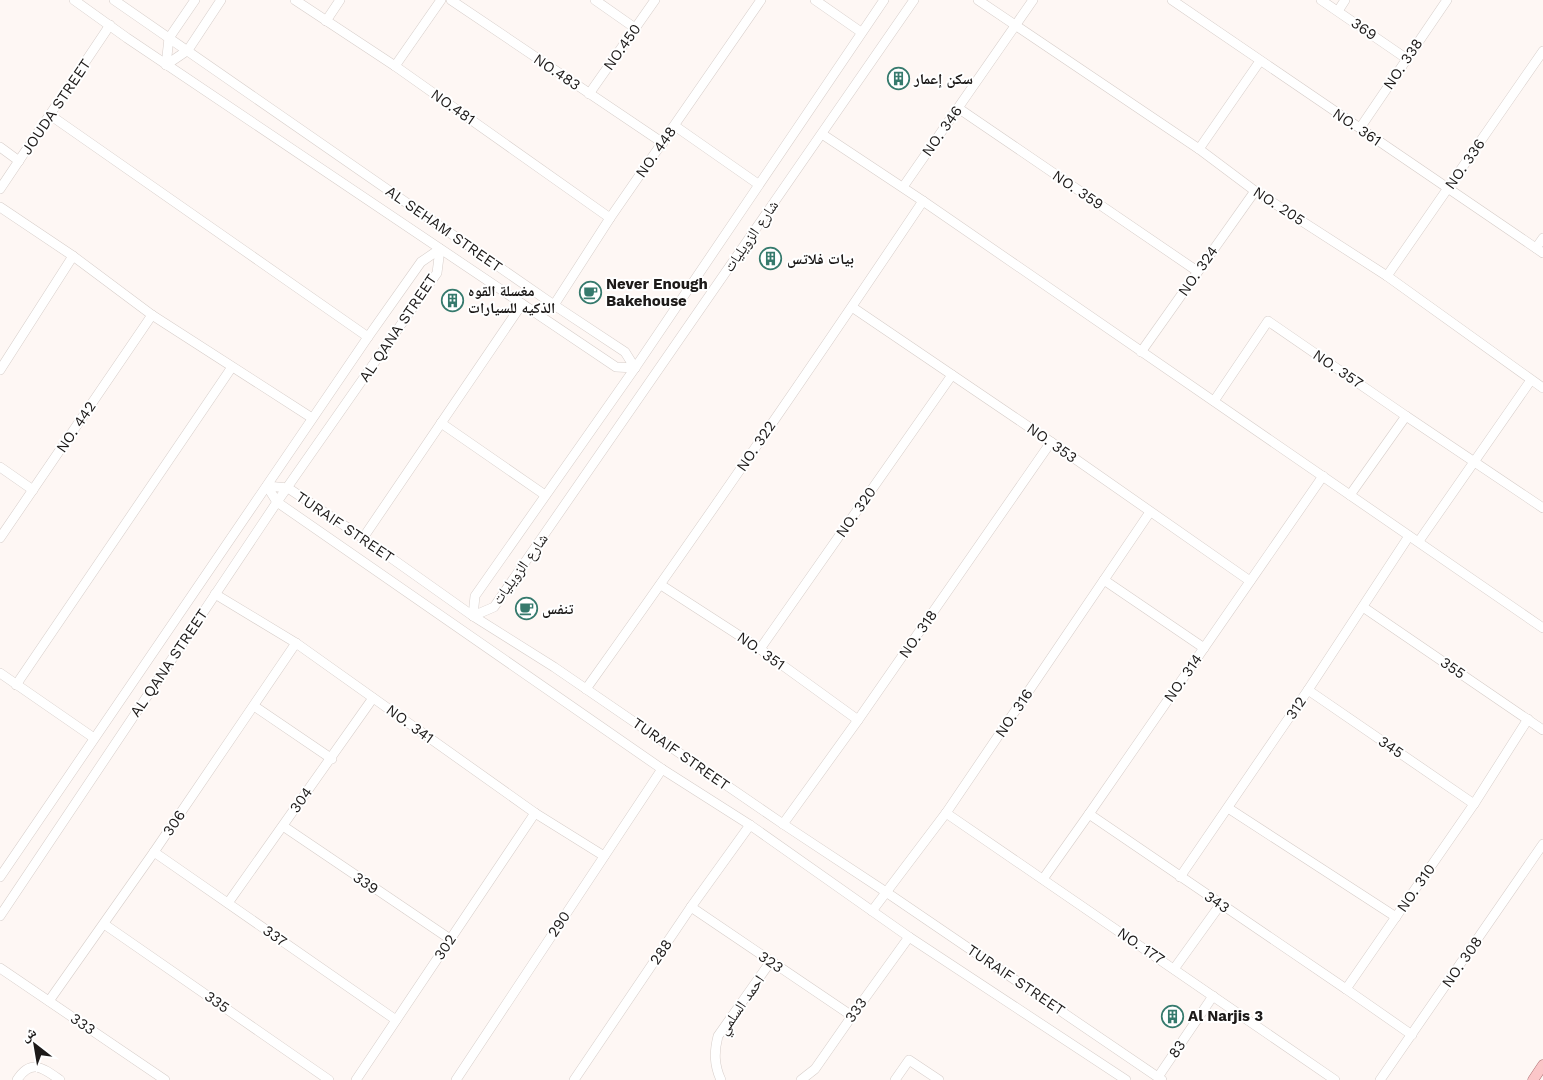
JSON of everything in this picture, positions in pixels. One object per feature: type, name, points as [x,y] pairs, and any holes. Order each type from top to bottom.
[{"type":"main road","points":[[1533,1080],[1543,1065]]},
{"type":"street","name":"AL SEHAM STREET","points":[[74,0],[126,38],[616,367],[635,368]]},
{"type":"street","name":"AL SEHAM STREET","points":[[114,0],[554,306],[625,352],[635,368]]},
{"type":"street","points":[[166,65],[169,38],[195,0]]},
{"type":"street","points":[[166,65],[188,50],[220,0]]},
{"type":"street","name":"NO.481","points":[[294,0],[395,66],[610,218]]},
{"type":"street","points":[[326,21],[340,0]]},
{"type":"street","points":[[395,66],[441,0]]},
{"type":"street","name":"NO.483","points":[[451,0],[663,143]]},
{"type":"street","points":[[595,0],[635,28]]},
{"type":"street","name":"NO.450","points":[[589,94],[656,0]]},
{"type":"street","name":"NO. 448","points":[[554,306],[610,218],[761,0]]},
{"type":"street","points":[[815,0],[861,32]]},
{"type":"street","name":"شارع الزويليات","points":[[473,616],[476,596],[635,368],[884,0]]},
{"type":"street","name":"شارع الزويليات","points":[[473,616],[494,607],[914,0]]},
{"type":"street","name":"NO. 205","points":[[978,0],[1199,149],[1255,191],[1387,276],[1543,388]]},
{"type":"street","name":"NO. 346","points":[[903,187],[1033,0]]},
{"type":"street","name":"NO. 361","points":[[1172,0],[1540,251]]},
{"type":"street","name":"369","points":[[1321,0],[1407,59]]},
{"type":"street","points":[[1338,11],[1345,0]]},
{"type":"street","name":"NO. 338","points":[[1360,128],[1447,0]]},
{"type":"street","name":"JOUDA STREET","points":[[0,189],[110,26]]},
{"type":"street","name":"NO. 336","points":[[1387,276],[1543,51]]},
{"type":"street","points":[[1199,149],[1260,61]]},
{"type":"street","name":"NO. 359","points":[[958,108],[1197,271]]},
{"type":"street","points":[[50,115],[368,337]]},
{"type":"street","points":[[675,126],[758,184]]},
{"type":"street","points":[[822,134],[903,187],[1543,628]]},
{"type":"street","points":[[0,147],[19,161]]},
{"type":"street","name":"NO. 324","points":[[1141,352],[1255,191]]},
{"type":"street","name":"NO. 322","points":[[586,689],[661,585],[923,201]]},
{"type":"street","points":[[0,207],[73,256],[152,315],[312,418]]},
{"type":"street","points":[[1540,251],[1543,238]]},
{"type":"street","name":"AL QANA STREET","points":[[0,876],[368,337],[421,262],[440,249]]},
{"type":"street","name":"AL QANA STREET","points":[[0,916],[277,502],[437,273],[440,249]]},
{"type":"street","points":[[0,370],[73,256]]},
{"type":"street","points":[[362,538],[522,304]]},
{"type":"street","name":"NO. 353","points":[[852,307],[1051,442],[1250,581]]},
{"type":"street","name":"NO. 442","points":[[0,538],[152,315]]},
{"type":"street","name":"NO. 357","points":[[1214,401],[1268,322],[1406,416]]},
{"type":"street","points":[[16,685],[232,367]]},
{"type":"street","name":"NO. 320","points":[[760,649],[952,375]]},
{"type":"street","points":[[1419,542],[1531,380]]},
{"type":"street","points":[[1350,495],[1406,416],[1543,508]]},
{"type":"street","points":[[441,423],[545,495]]},
{"type":"street","name":"NO. 318","points":[[783,824],[858,720],[1051,442]]},
{"type":"street","points":[[0,468],[33,490]]},
{"type":"street","name":"NO. 314","points":[[1043,879],[1323,476]]},
{"type":"street","name":"TURAIF STREET","points":[[267,486],[288,488],[473,616],[554,667],[1160,1079]]},
{"type":"street","name":"TURAIF STREET","points":[[267,486],[277,502],[662,768],[750,825],[909,937],[1126,1080]]},
{"type":"street","name":"NO. 316","points":[[872,911],[946,813],[1150,512]]},
{"type":"street","name":"312","points":[[1180,877],[1308,690],[1410,536]]},
{"type":"street","points":[[1104,580],[1204,648]]},
{"type":"street","name":"NO. 351","points":[[661,585],[760,649],[858,720]]},
{"type":"street","name":"NO. 341","points":[[215,594],[296,643],[535,813],[604,856]]},
{"type":"street","name":"355","points":[[1363,607],[1543,730]]},
{"type":"street","name":"306","points":[[49,1001],[154,852],[296,643]]},
{"type":"street","points":[[0,674],[94,738]]},
{"type":"street","name":"345","points":[[1308,690],[1474,804]]},
{"type":"street","name":"304","points":[[228,903],[332,759],[373,698]]},
{"type":"street","points":[[254,706],[332,759]]},
{"type":"street","name":"NO. 310","points":[[1346,989],[1474,804],[1528,719]]},
{"type":"street","name":"290","points":[[456,1080],[662,768]]},
{"type":"street","points":[[1228,808],[1396,917]]},
{"type":"street","name":"302","points":[[356,1080],[535,813]]},
{"type":"street","name":"NO. 177","points":[[946,813],[1335,1080]]},
{"type":"street","name":"343","points":[[1089,814],[1346,989]]},
{"type":"street","name":"288","points":[[574,1080],[691,907],[750,825]]},
{"type":"street","name":"339","points":[[283,826],[450,940]]},
{"type":"street","name":"NO. 308","points":[[1380,1080],[1543,844]]},
{"type":"street","name":"337","points":[[154,852],[396,1020]]},
{"type":"street","points":[[1174,969],[1220,904]]},
{"type":"street","name":"323","points":[[691,907],[852,1016]]},
{"type":"street","name":"335","points":[[104,924],[329,1080]]},
{"type":"street","name":"333","points":[[801,1080],[816,1070],[909,937]]},
{"type":"street","name":"احمد السلمي","points":[[721,1080],[716,1068],[714,1051],[718,1036],[771,962]]},
{"type":"street","name":"333","points":[[0,968],[165,1080]]},
{"type":"street","points":[[1346,989],[1412,1035]]},
{"type":"street","name":"83","points":[[1160,1079],[1213,996]]},
{"type":"street","points":[[895,1080],[909,1060],[939,1080]]},
{"type":"street","points":[[17,1080],[21,1073],[28,1068],[35,1067],[44,1069],[60,1080]]},
{"type":"place","name":"سكن إعمار","points":[[898,79]]},
{"type":"place","name":"بيات فلاتس","points":[[771,259]]},
{"type":"place","name":"Never Enough Bakehouse","points":[[590,293]]},
{"type":"place","name":"مغسلة القوه الذكيه للسيارات","points":[[452,300]]},
{"type":"place","name":"تنفس","points":[[526,609]]},
{"type":"place","name":"Al Narjis 3","points":[[1172,1016]]}]
